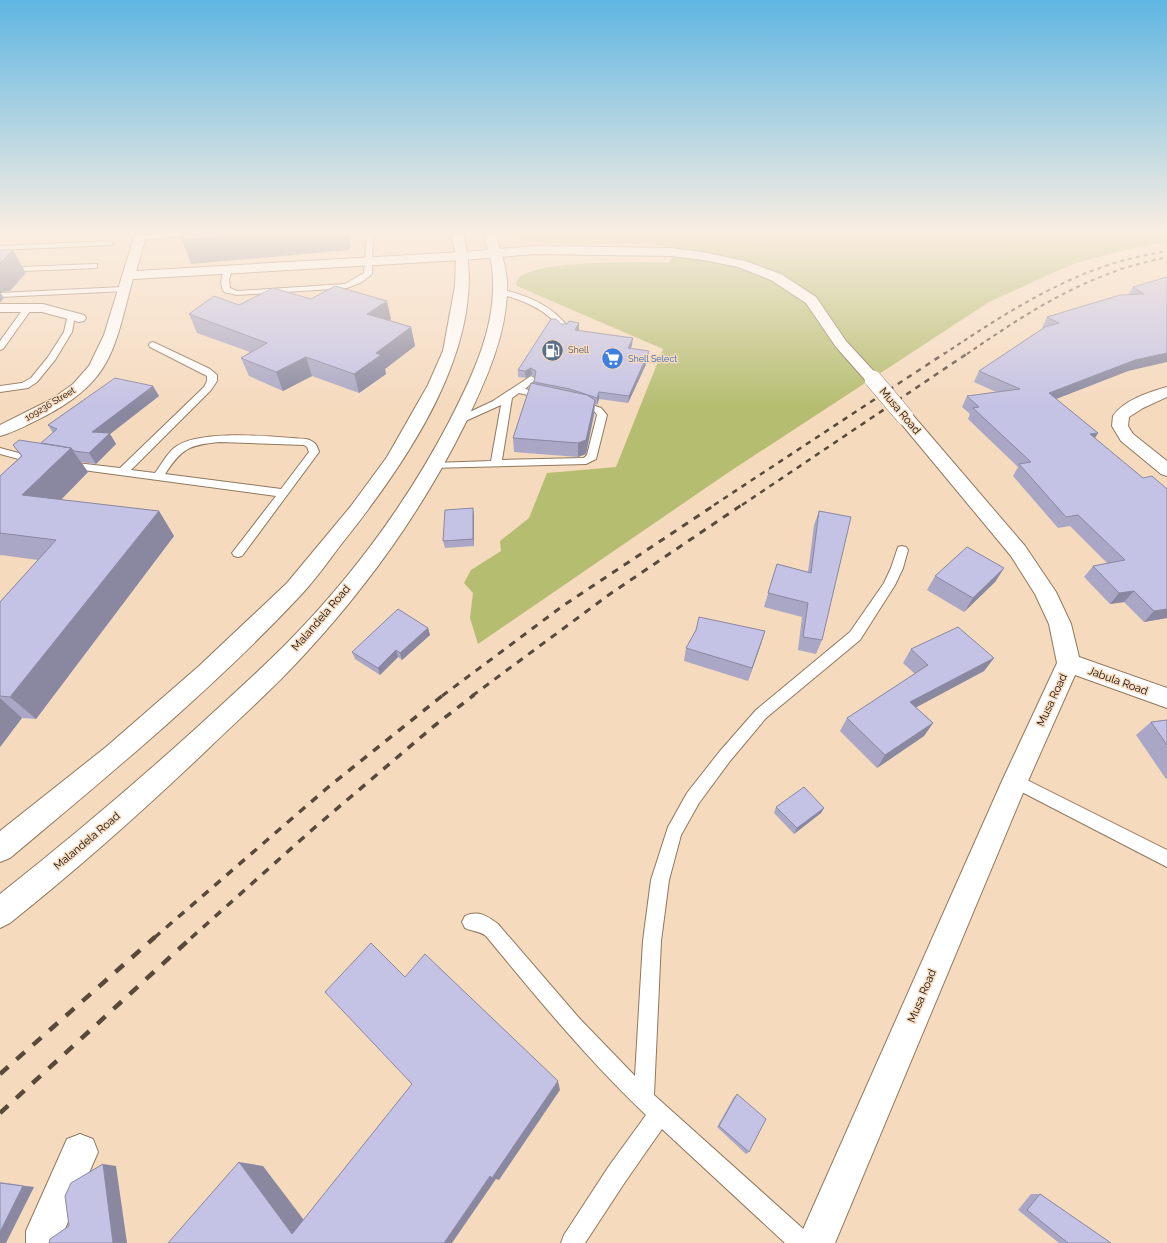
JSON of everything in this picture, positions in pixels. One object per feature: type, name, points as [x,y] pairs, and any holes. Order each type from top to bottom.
[{"type":"street","name":"109236 Street","points":[[0,431],[40,412],[71,392],[88,378],[98,364],[106,347],[117,316],[122,292]]},
{"type":"street","points":[[0,848],[115,755],[207,673],[294,589],[358,510],[395,459],[436,385],[450,351],[460,303],[461,292]]},
{"type":"street","name":"Malandela Road","points":[[0,913],[163,776],[266,678],[320,622],[388,538],[434,466],[477,380],[491,339],[500,292]]},
{"type":"street","name":"Musa Road","points":[[800,292],[811,300],[841,344],[906,417],[1018,551],[1045,592],[1060,624],[1069,663],[1015,781],[816,1243]]},
{"type":"street","points":[[0,308],[43,308],[75,317]]},
{"type":"street","points":[[1167,392],[1140,401],[1129,408],[1121,416],[1120,426],[1127,437],[1167,470]]},
{"type":"street","name":"Jabula Road","points":[[1069,663],[1167,698]]},
{"type":"street","points":[[45,1243],[46,1231],[80,1152]]},
{"type":"lane","points":[[0,295],[61,292]]},
{"type":"lane","points":[[503,292],[522,298],[549,312],[559,320],[564,327]]},
{"type":"lane","points":[[0,347],[29,308]]},
{"type":"lane","points":[[0,389],[18,388],[34,380],[52,358],[68,332],[75,317]]},
{"type":"lane","points":[[124,472],[208,388],[212,381],[212,376],[207,371],[153,345]]},
{"type":"lane","points":[[458,420],[497,404],[519,390],[531,379]]},
{"type":"lane","points":[[519,390],[554,398]]},
{"type":"lane","points":[[496,463],[507,397]]},
{"type":"lane","points":[[434,466],[586,461],[592,457],[602,416],[598,410],[590,406],[568,401]]},
{"type":"lane","points":[[158,477],[178,450],[194,441],[217,439],[306,442],[312,446],[314,452],[238,553]]},
{"type":"lane","points":[[0,451],[23,458],[45,462]]},
{"type":"lane","points":[[59,464],[284,493]]},
{"type":"lane","points":[[644,1099],[652,941],[660,880],[674,832],[693,798],[725,756],[756,720],[800,680],[855,636],[889,585],[897,568],[902,550]]},
{"type":"lane","points":[[1015,781],[1167,859]]},
{"type":"lane","points":[[471,922],[481,922],[492,930],[573,1026],[612,1068],[660,1114],[802,1243]]},
{"type":"lane","points":[[572,1243],[617,1174],[660,1114]]},
{"type":"green space","points":[[531,292],[1011,292],[989,302],[729,472],[478,644],[470,618],[473,593],[464,583],[471,570],[501,551],[500,541],[529,518],[547,473],[616,467],[663,349]]},
{"type":"building","points":[[265,292],[287,292],[311,299],[324,292],[356,292],[387,301],[367,314],[411,327],[376,353],[381,355],[354,374],[306,357],[276,372],[241,358],[267,343],[189,314],[214,296],[239,305]]},
{"type":"building","points":[[1141,292],[1167,292],[1167,353],[1135,360],[1049,393],[1098,433],[1090,434],[1143,478],[1152,476],[1167,489],[1167,609],[1154,611],[1134,591],[1119,593],[1093,566],[1125,560],[1078,515],[1066,517],[1019,464],[1031,462],[973,408],[979,407],[967,396],[1020,389],[979,371],[1045,327],[1059,323],[1047,317],[1120,295],[1144,294]]},
{"type":"building","points":[[551,319],[556,319],[561,324],[567,324],[569,321],[579,323],[575,330],[633,338],[628,348],[649,351],[629,396],[599,392],[597,398],[570,389],[534,382],[536,371],[531,368],[525,371],[518,370]]},
{"type":"building","points":[[115,378],[153,386],[92,432],[110,433],[89,453],[74,451],[71,448],[41,443],[57,429],[48,425]]},
{"type":"building","points":[[531,383],[587,395],[595,400],[586,440],[578,443],[513,438]]},
{"type":"building","points":[[19,440],[71,448],[22,495],[159,511],[10,697],[0,696],[0,602],[56,540],[0,533],[0,476],[22,456],[13,445]]},
{"type":"building","points":[[473,508],[473,539],[443,541],[445,510]]},
{"type":"building","points":[[819,511],[851,517],[822,640],[803,637],[808,603],[768,593],[777,564],[811,573]]},
{"type":"building","points":[[967,547],[1004,568],[973,598],[935,576]]},
{"type":"building","points":[[398,609],[428,628],[400,653],[396,650],[378,668],[352,652]]},
{"type":"building","points":[[699,617],[765,631],[752,668],[686,648],[696,630]]},
{"type":"building","points":[[958,627],[994,658],[910,702],[933,723],[885,755],[847,718],[928,665],[911,649]]},
{"type":"building","points":[[1167,720],[1167,745],[1151,722]]},
{"type":"building","points":[[804,787],[824,808],[797,828],[776,807]]},
{"type":"building","points":[[371,943],[405,977],[425,954],[558,1081],[492,1178],[490,1176],[444,1243],[168,1243],[239,1162],[292,1234],[412,1084],[325,992]]},
{"type":"building","points":[[737,1094],[766,1119],[749,1152],[719,1126]]},
{"type":"building","points":[[103,1164],[113,1243],[49,1243],[50,1239],[69,1226],[65,1196],[71,1183]]},
{"type":"building","points":[[0,1183],[23,1186],[0,1232]]},
{"type":"building","points":[[1040,1194],[1111,1243],[1068,1243],[1027,1210]]},
{"type":"railway","points":[[944,354],[1002,316],[1046,292]]},
{"type":"railway","points":[[967,354],[1018,320],[1067,292]]},
{"type":"railway","points":[[714,505],[945,353]]},
{"type":"railway","points":[[742,505],[968,353]]},
{"type":"railway","points":[[442,696],[564,605],[716,504]]},
{"type":"railway","points":[[472,696],[610,594],[743,504]]},
{"type":"railway","points":[[154,938],[326,789],[443,695]]},
{"type":"railway","points":[[191,938],[313,829],[434,726],[474,695]]},
{"type":"railway","points":[[0,1074],[155,937]]},
{"type":"railway","points":[[0,1113],[192,937]]},
{"type":"place","name":"Shell","points":[[552,350]]},
{"type":"place","name":"Shell Select","points":[[613,359]]}]
